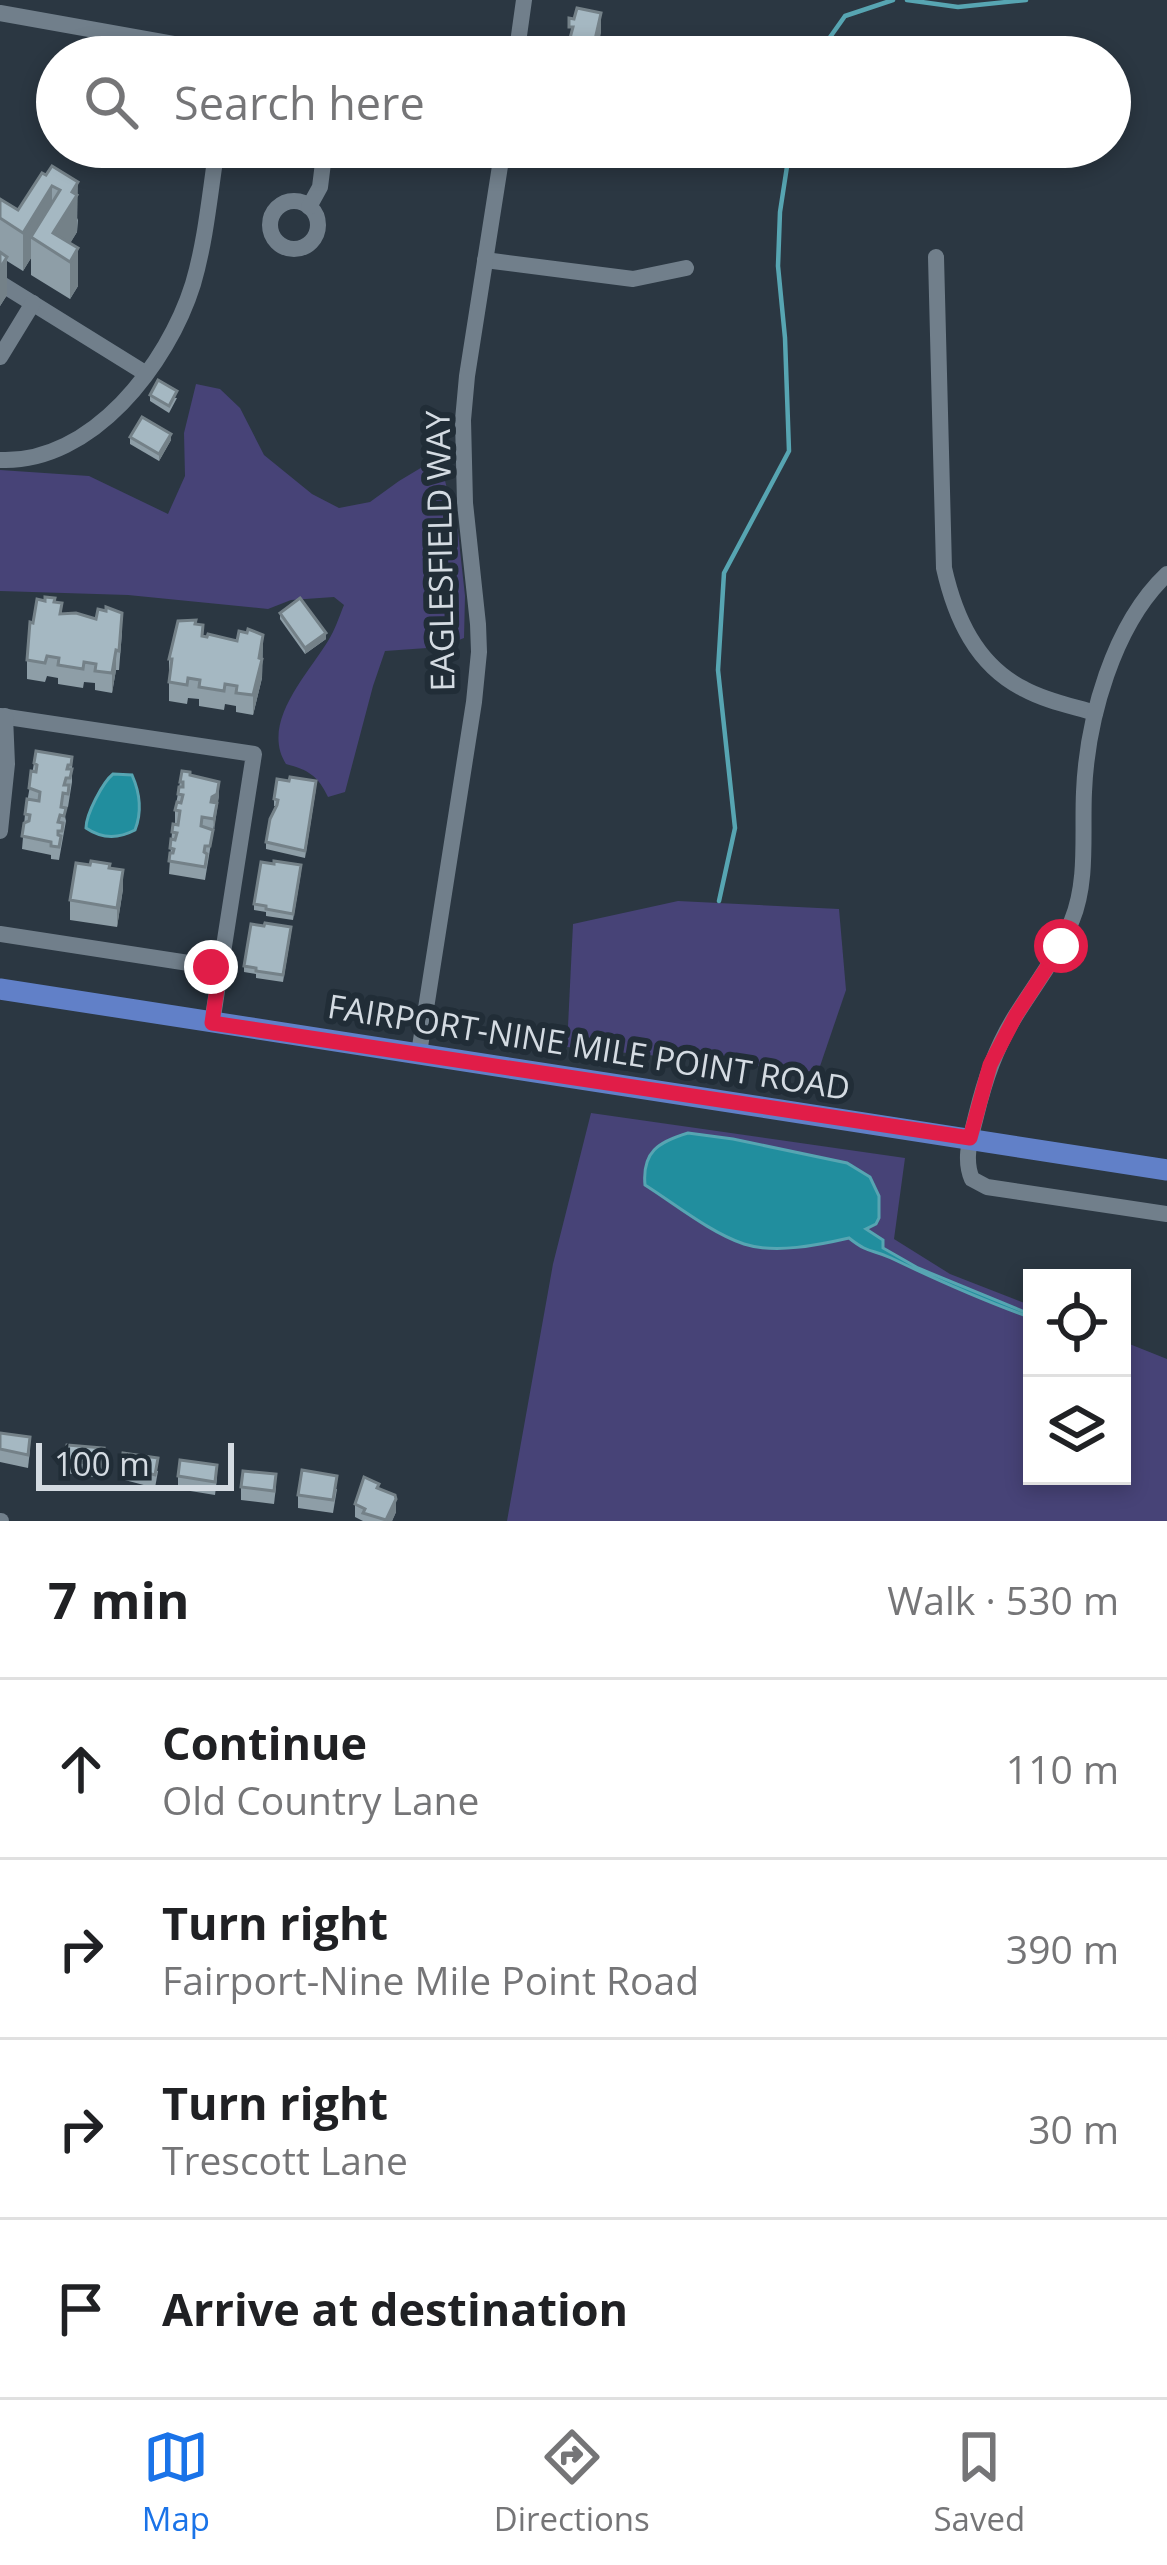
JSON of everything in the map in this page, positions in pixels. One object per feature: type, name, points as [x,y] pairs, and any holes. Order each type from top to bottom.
[{"type":"main road","name":"FAIRPORT-NINE MILE POINT ROAD","points":[[0,989],[1167,1170]]},
{"type":"street","points":[[519,36],[524,0]]},
{"type":"street","points":[[0,13],[130,36]]},
{"type":"street","points":[[0,460],[40,456],[74,441],[116,411],[145,373],[168,338],[193,284],[213,168]]},
{"type":"street","points":[[309,207],[320,187],[322,168]]},
{"type":"street","name":"EAGLESFIELD WAY","points":[[419,1054],[479,652],[463,452],[467,376],[500,168]]},
{"type":"street","points":[[936,257],[944,568],[951,598],[970,640],[1009,681],[1095,712]]},
{"type":"street","points":[[485,260],[633,279],[686,268]]},
{"type":"street","points":[[0,283],[145,373]]},
{"type":"street","points":[[0,356],[33,303]]},
{"type":"street","points":[[1167,574],[1126,632],[1095,712],[1074,917],[990,1065],[970,1138],[968,1168],[980,1185],[1167,1214]]},
{"type":"street","points":[[0,831],[7,764],[3,716],[254,754],[212,1023]]},
{"type":"street","points":[[0,934],[220,968]]},
{"type":"shaded area","points":[[196,384],[220,389],[240,408],[264,455],[312,494],[339,508],[370,502],[439,457],[458,532],[464,638],[441,647],[385,651],[345,792],[328,797],[312,775],[286,764],[279,732],[290,700],[330,637],[344,605],[334,597],[291,600],[268,609],[128,595],[0,591],[0,470],[89,476],[168,514],[185,476],[184,433]]},
{"type":"shaded area","points":[[678,901],[839,909],[846,990],[818,1072],[567,1047],[573,924]]},
{"type":"shaded area","points":[[591,1113],[905,1158],[894,1239],[950,1274],[1023,1302],[1023,1485],[1131,1485],[1131,1345],[1167,1359],[1167,1521],[507,1521],[553,1264]]},
{"type":"water","points":[[113,774],[132,775],[139,809],[135,830],[110,837],[86,828],[96,799]]},
{"type":"water","points":[[688,1133],[847,1163],[870,1177],[879,1196],[879,1218],[866,1229],[883,1240],[883,1248],[1023,1314],[849,1238],[769,1248],[719,1233],[645,1185],[649,1156],[668,1140]]},
{"type":"building","points":[[577,8],[601,13],[596,36],[571,36],[569,18],[574,19]]},
{"type":"building","points":[[55,168],[78,182],[72,192],[77,195],[53,233],[78,248],[70,262],[31,237],[60,190],[52,186],[23,233],[0,218],[0,199],[18,210],[42,173]]},
{"type":"building","points":[[158,380],[177,391],[169,406],[150,395]]},
{"type":"building","points":[[142,417],[171,434],[159,454],[130,437]]},
{"type":"building","points":[[45,597],[62,603],[60,614],[96,619],[98,609],[106,611],[106,607],[122,613],[112,673],[95,671],[96,664],[84,662],[83,669],[58,665],[59,658],[47,656],[45,663],[27,660],[30,622],[37,599],[45,601]]},
{"type":"building","points":[[300,598],[326,633],[305,648],[280,613]]},
{"type":"building","points":[[196,620],[195,624],[203,625],[202,636],[237,641],[239,631],[247,633],[248,629],[263,635],[253,695],[236,693],[237,686],[225,684],[224,691],[199,687],[200,680],[188,678],[187,685],[169,682],[178,621]]},
{"type":"building","points":[[36,751],[72,757],[67,769],[72,769],[70,778],[64,785],[69,785],[68,794],[63,793],[61,807],[66,808],[58,822],[63,823],[58,831],[59,847],[22,836],[30,815],[25,814],[27,799],[39,801],[40,792],[29,788],[31,771],[36,772]]},
{"type":"building","points":[[182,771],[219,782],[211,802],[217,803],[214,819],[202,817],[201,826],[213,830],[210,846],[205,846],[205,867],[169,861],[174,849],[171,839],[177,833],[172,832],[173,824],[178,825],[180,811],[175,810],[183,795],[178,794],[183,787]]},
{"type":"building","points":[[290,777],[316,781],[305,851],[266,842],[278,800],[274,799],[277,779],[289,781]]},
{"type":"building","points":[[91,861],[123,870],[117,908],[70,900],[76,863],[90,865]]},
{"type":"building","points":[[261,862],[301,865],[293,914],[254,904]]},
{"type":"building","points":[[251,924],[291,927],[283,975],[244,966]]},
{"type":"building","points":[[0,1433],[30,1437],[28,1455],[0,1449]]},
{"type":"building","points":[[67,1445],[104,1448],[101,1465],[65,1460]]},
{"type":"building","points":[[123,1453],[158,1458],[155,1475],[121,1466]]},
{"type":"building","points":[[180,1460],[217,1465],[215,1482],[178,1476]]},
{"type":"building","points":[[302,1470],[337,1476],[333,1500],[298,1495]]},
{"type":"building","points":[[243,1471],[276,1474],[274,1491],[241,1487]]},
{"type":"building","points":[[364,1477],[395,1495],[386,1520],[363,1513],[365,1509],[355,1504]]},
{"type":"waterway","points":[[831,36],[845,16],[893,0]]},
{"type":"waterway","points":[[907,0],[958,7],[1026,0]]},
{"type":"waterway","points":[[719,901],[735,828],[718,670],[724,573],[789,451],[778,266],[787,168]]},
{"type":"route","points":[[211,967],[220,968],[212,1023],[970,1138],[990,1065],[1061,946]]}]
